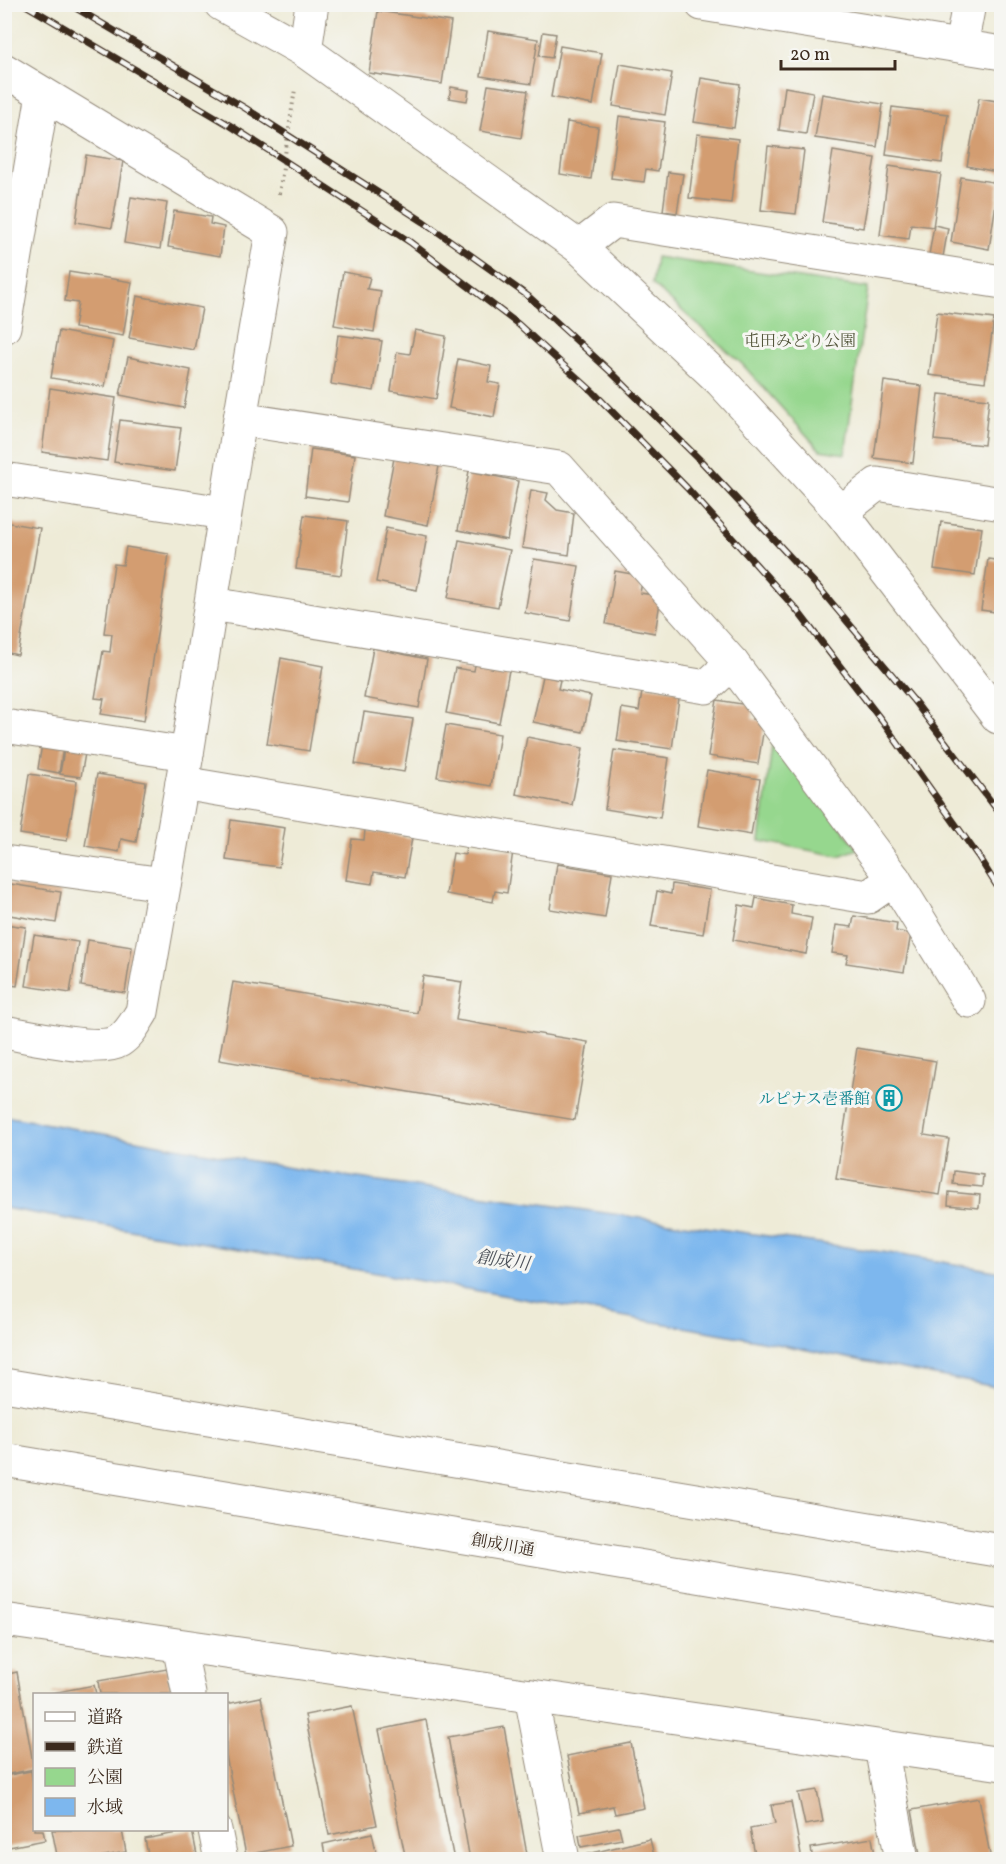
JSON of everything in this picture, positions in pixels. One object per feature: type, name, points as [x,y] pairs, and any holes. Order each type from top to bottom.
[{"type":"main road","points":[[221,4],[301,66],[579,247],[721,381],[841,512],[998,717],[1002,718]]},
{"type":"main road","points":[[301,66],[312,4]]},
{"type":"main road","points":[[962,46],[969,4]]},
{"type":"main road","points":[[719,6],[1002,53]]},
{"type":"main road","points":[[4,70],[272,232],[224,513],[212,604],[142,1012],[131,1031],[117,1042],[95,1046],[4,1032]]},
{"type":"main road","points":[[4,327],[43,94]]},
{"type":"main road","points":[[579,247],[614,221],[1002,282]]},
{"type":"main road","points":[[240,419],[559,468],[732,663],[894,879],[969,1001]]},
{"type":"main road","points":[[4,479],[224,513]]},
{"type":"main road","points":[[841,512],[877,484],[1002,504]]},
{"type":"main road","points":[[212,604],[706,687],[732,663]]},
{"type":"main road","points":[[4,726],[184,769],[868,897],[894,879]]},
{"type":"main road","points":[[4,862],[164,884]]},
{"type":"main road","points":[[4,1385],[1002,1551]]},
{"type":"main road","name":"創成川通","points":[[4,1460],[1002,1627]]},
{"type":"main road","points":[[4,1620],[1002,1764]]},
{"type":"main road","points":[[179,1646],[189,1693]]},
{"type":"main road","points":[[531,1696],[562,1860]]},
{"type":"main road","points":[[881,1747],[902,1860]]},
{"type":"main road","points":[[215,1831],[221,1860]]},
{"type":"path","points":[[277,201],[301,66]]},
{"type":"green space","name":"屯田みどり公園","points":[[656,257],[868,288],[845,454],[820,450],[742,364],[652,284]]},
{"type":"green space","points":[[773,737],[858,849],[839,856],[760,841]]},
{"type":"water","name":"創成川","points":[[5,1116],[302,1170],[889,1253],[1001,1272],[1001,1388],[746,1338],[5,1208]]},
{"type":"building","points":[[378,11],[451,22],[442,84],[369,73]]},
{"type":"building","points":[[488,31],[538,39],[531,84],[481,76]]},
{"type":"building","points":[[543,32],[556,34],[552,58],[539,56]]},
{"type":"building","points":[[560,46],[602,53],[593,105],[551,97]]},
{"type":"building","points":[[620,64],[672,73],[665,115],[613,106]]},
{"type":"building","points":[[701,78],[740,84],[734,128],[694,122]]},
{"type":"building","points":[[488,85],[528,91],[521,138],[480,131]]},
{"type":"building","points":[[451,87],[469,90],[467,101],[449,98]]},
{"type":"building","points":[[785,87],[813,92],[806,134],[779,130]]},
{"type":"building","points":[[822,94],[883,104],[877,147],[815,138]]},
{"type":"building","points":[[979,98],[1002,102],[1002,173],[967,166]]},
{"type":"building","points":[[892,107],[948,114],[942,163],[886,155]]},
{"type":"building","points":[[619,116],[665,122],[658,171],[646,169],[644,182],[611,178]]},
{"type":"building","points":[[567,122],[598,127],[591,179],[560,174]]},
{"type":"building","points":[[697,134],[738,139],[731,203],[689,198]]},
{"type":"building","points":[[768,146],[804,150],[796,214],[761,210]]},
{"type":"building","points":[[833,151],[875,158],[863,228],[822,222]]},
{"type":"building","points":[[86,155],[123,161],[112,228],[76,222]]},
{"type":"building","points":[[889,166],[941,174],[933,227],[911,224],[909,239],[880,235]]},
{"type":"building","points":[[668,172],[683,174],[677,213],[663,211]]},
{"type":"building","points":[[961,177],[999,183],[989,249],[951,242]]},
{"type":"building","points":[[131,197],[167,203],[160,249],[124,243]]},
{"type":"building","points":[[174,211],[211,217],[210,224],[224,227],[220,256],[168,247]]},
{"type":"building","points":[[934,225],[948,228],[943,257],[929,255]]},
{"type":"building","points":[[69,272],[132,282],[123,336],[74,328],[78,303],[65,301]]},
{"type":"building","points":[[343,272],[370,277],[367,289],[381,291],[374,332],[334,325]]},
{"type":"building","points":[[137,296],[202,308],[194,350],[129,338]]},
{"type":"building","points":[[937,312],[994,319],[985,382],[929,375]]},
{"type":"building","points":[[415,330],[446,336],[436,399],[391,391],[397,352],[410,354]]},
{"type":"building","points":[[59,331],[113,341],[105,387],[51,378]]},
{"type":"building","points":[[338,335],[382,341],[374,391],[331,384]]},
{"type":"building","points":[[128,357],[191,370],[184,408],[120,395]]},
{"type":"building","points":[[458,359],[491,366],[488,382],[500,384],[494,417],[449,408]]},
{"type":"building","points":[[884,381],[922,386],[913,463],[874,458]]},
{"type":"building","points":[[50,388],[116,398],[107,461],[42,452]]},
{"type":"building","points":[[939,394],[989,399],[984,445],[934,440]]},
{"type":"building","points":[[120,420],[181,428],[175,471],[114,462]]},
{"type":"building","points":[[1000,426],[1002,426],[1002,447],[997,446]]},
{"type":"building","points":[[311,449],[355,455],[348,502],[305,496]]},
{"type":"building","points":[[394,458],[439,466],[428,525],[383,516]]},
{"type":"building","points":[[469,471],[518,481],[507,540],[458,530]]},
{"type":"building","points":[[531,490],[548,493],[546,500],[557,510],[574,513],[569,555],[522,548]]},
{"type":"building","points":[[304,515],[348,521],[341,575],[296,569]]},
{"type":"building","points":[[4,522],[40,528],[18,655],[4,652]]},
{"type":"building","points":[[941,522],[982,528],[975,575],[934,569]]},
{"type":"building","points":[[386,528],[427,536],[417,590],[376,582]]},
{"type":"building","points":[[459,540],[510,550],[498,607],[448,598]]},
{"type":"building","points":[[126,547],[169,554],[144,721],[101,714],[104,699],[95,698],[103,651],[110,652],[112,634],[104,633],[114,564],[123,565]]},
{"type":"building","points":[[534,559],[579,566],[570,621],[525,613]]},
{"type":"building","points":[[988,559],[1002,561],[1002,613],[981,610]]},
{"type":"building","points":[[615,571],[643,576],[640,593],[661,596],[655,633],[606,624]]},
{"type":"building","points":[[373,648],[427,659],[419,708],[364,698]]},
{"type":"building","points":[[281,658],[323,666],[309,751],[267,744]]},
{"type":"building","points":[[476,659],[510,665],[499,723],[446,713],[455,668],[474,671]]},
{"type":"building","points":[[543,676],[560,680],[558,689],[591,696],[583,732],[533,722]]},
{"type":"building","points":[[643,686],[680,691],[672,749],[617,741],[622,708],[639,711]]},
{"type":"building","points":[[717,700],[754,706],[752,719],[765,721],[758,764],[708,756]]},
{"type":"building","points":[[364,712],[413,719],[404,772],[355,764]]},
{"type":"building","points":[[446,725],[500,734],[491,786],[437,777]]},
{"type":"building","points":[[527,737],[583,748],[572,805],[516,794]]},
{"type":"building","points":[[43,738],[64,742],[59,773],[38,769]]},
{"type":"building","points":[[65,743],[86,747],[81,777],[60,774]]},
{"type":"building","points":[[614,750],[669,758],[660,818],[605,809]]},
{"type":"building","points":[[707,770],[760,779],[751,835],[698,826]]},
{"type":"building","points":[[29,774],[77,781],[67,841],[20,834]]},
{"type":"building","points":[[97,774],[146,782],[136,842],[121,839],[119,852],[85,846]]},
{"type":"building","points":[[231,820],[285,828],[279,867],[226,860]]},
{"type":"building","points":[[365,830],[412,838],[405,877],[374,872],[372,884],[346,880],[352,839],[364,840]]},
{"type":"building","points":[[466,844],[513,851],[507,893],[495,891],[493,902],[446,894],[453,853],[465,855]]},
{"type":"building","points":[[557,864],[612,873],[605,918],[550,909]]},
{"type":"building","points":[[4,883],[61,892],[56,923],[4,914]]},
{"type":"building","points":[[672,884],[710,890],[703,934],[651,926],[657,891],[671,894]]},
{"type":"building","points":[[756,898],[792,905],[791,914],[812,918],[806,954],[733,940],[739,905],[754,908]]},
{"type":"building","points":[[854,916],[897,923],[896,931],[911,934],[904,972],[846,963],[848,955],[832,953],[836,925],[852,927]]},
{"type":"building","points":[[4,924],[26,927],[17,986],[4,984]]},
{"type":"building","points":[[34,935],[78,942],[70,993],[26,986]]},
{"type":"building","points":[[88,940],[132,947],[125,993],[81,986]]},
{"type":"building","points":[[423,976],[462,982],[456,1020],[588,1042],[575,1120],[219,1060],[233,982],[417,1013]]},
{"type":"building","name":"ルピナス壱番館","points":[[857,1048],[936,1061],[924,1135],[949,1139],[940,1195],[836,1179]]},
{"type":"building","points":[[954,1171],[983,1175],[982,1187],[953,1184]]},
{"type":"building","points":[[949,1192],[980,1195],[979,1208],[948,1205]]},
{"type":"building","points":[[167,1669],[172,1693],[100,1693],[98,1681]]},
{"type":"building","points":[[17,1672],[33,1769],[4,1775],[4,1675]]},
{"type":"building","points":[[94,1685],[96,1693],[52,1693]]},
{"type":"building","points":[[261,1697],[291,1846],[246,1855],[228,1766],[228,1704]]},
{"type":"building","points":[[352,1706],[377,1825],[329,1835],[305,1715]]},
{"type":"building","points":[[426,1720],[454,1860],[406,1860],[379,1730]]},
{"type":"building","points":[[504,1727],[528,1860],[470,1860],[448,1737]]},
{"type":"building","points":[[631,1743],[644,1808],[615,1814],[613,1806],[579,1813],[567,1756]]},
{"type":"building","points":[[31,1771],[33,1831],[43,1831],[45,1840],[4,1848],[4,1776]]},
{"type":"building","points":[[817,1790],[823,1822],[805,1825],[798,1793]]},
{"type":"building","points":[[979,1798],[991,1860],[921,1860],[912,1810]]},
{"type":"building","points":[[791,1802],[802,1860],[756,1860],[750,1829],[775,1824],[771,1805]]},
{"type":"building","points":[[619,1827],[622,1839],[581,1847],[579,1835]]},
{"type":"building","points":[[52,1831],[122,1831],[126,1852],[84,1860],[58,1860]]},
{"type":"building","points":[[192,1831],[198,1860],[149,1860],[145,1839]]},
{"type":"building","points":[[372,1833],[378,1860],[326,1860],[323,1844]]},
{"type":"building","points":[[872,1838],[876,1860],[813,1860],[811,1848]]},
{"type":"building","points":[[650,1839],[655,1860],[589,1860],[588,1854]]},
{"type":"railway","points":[[24,4],[231,126],[410,242],[518,324],[593,392],[687,488],[796,609],[882,721],[978,856],[1002,894]]},
{"type":"railway","points":[[69,4],[245,108],[424,222],[528,296],[612,373],[701,461],[820,589],[914,701],[1002,816]]},
{"type":"place","name":"ルピナス壱番館","points":[[889,1098]]}]
